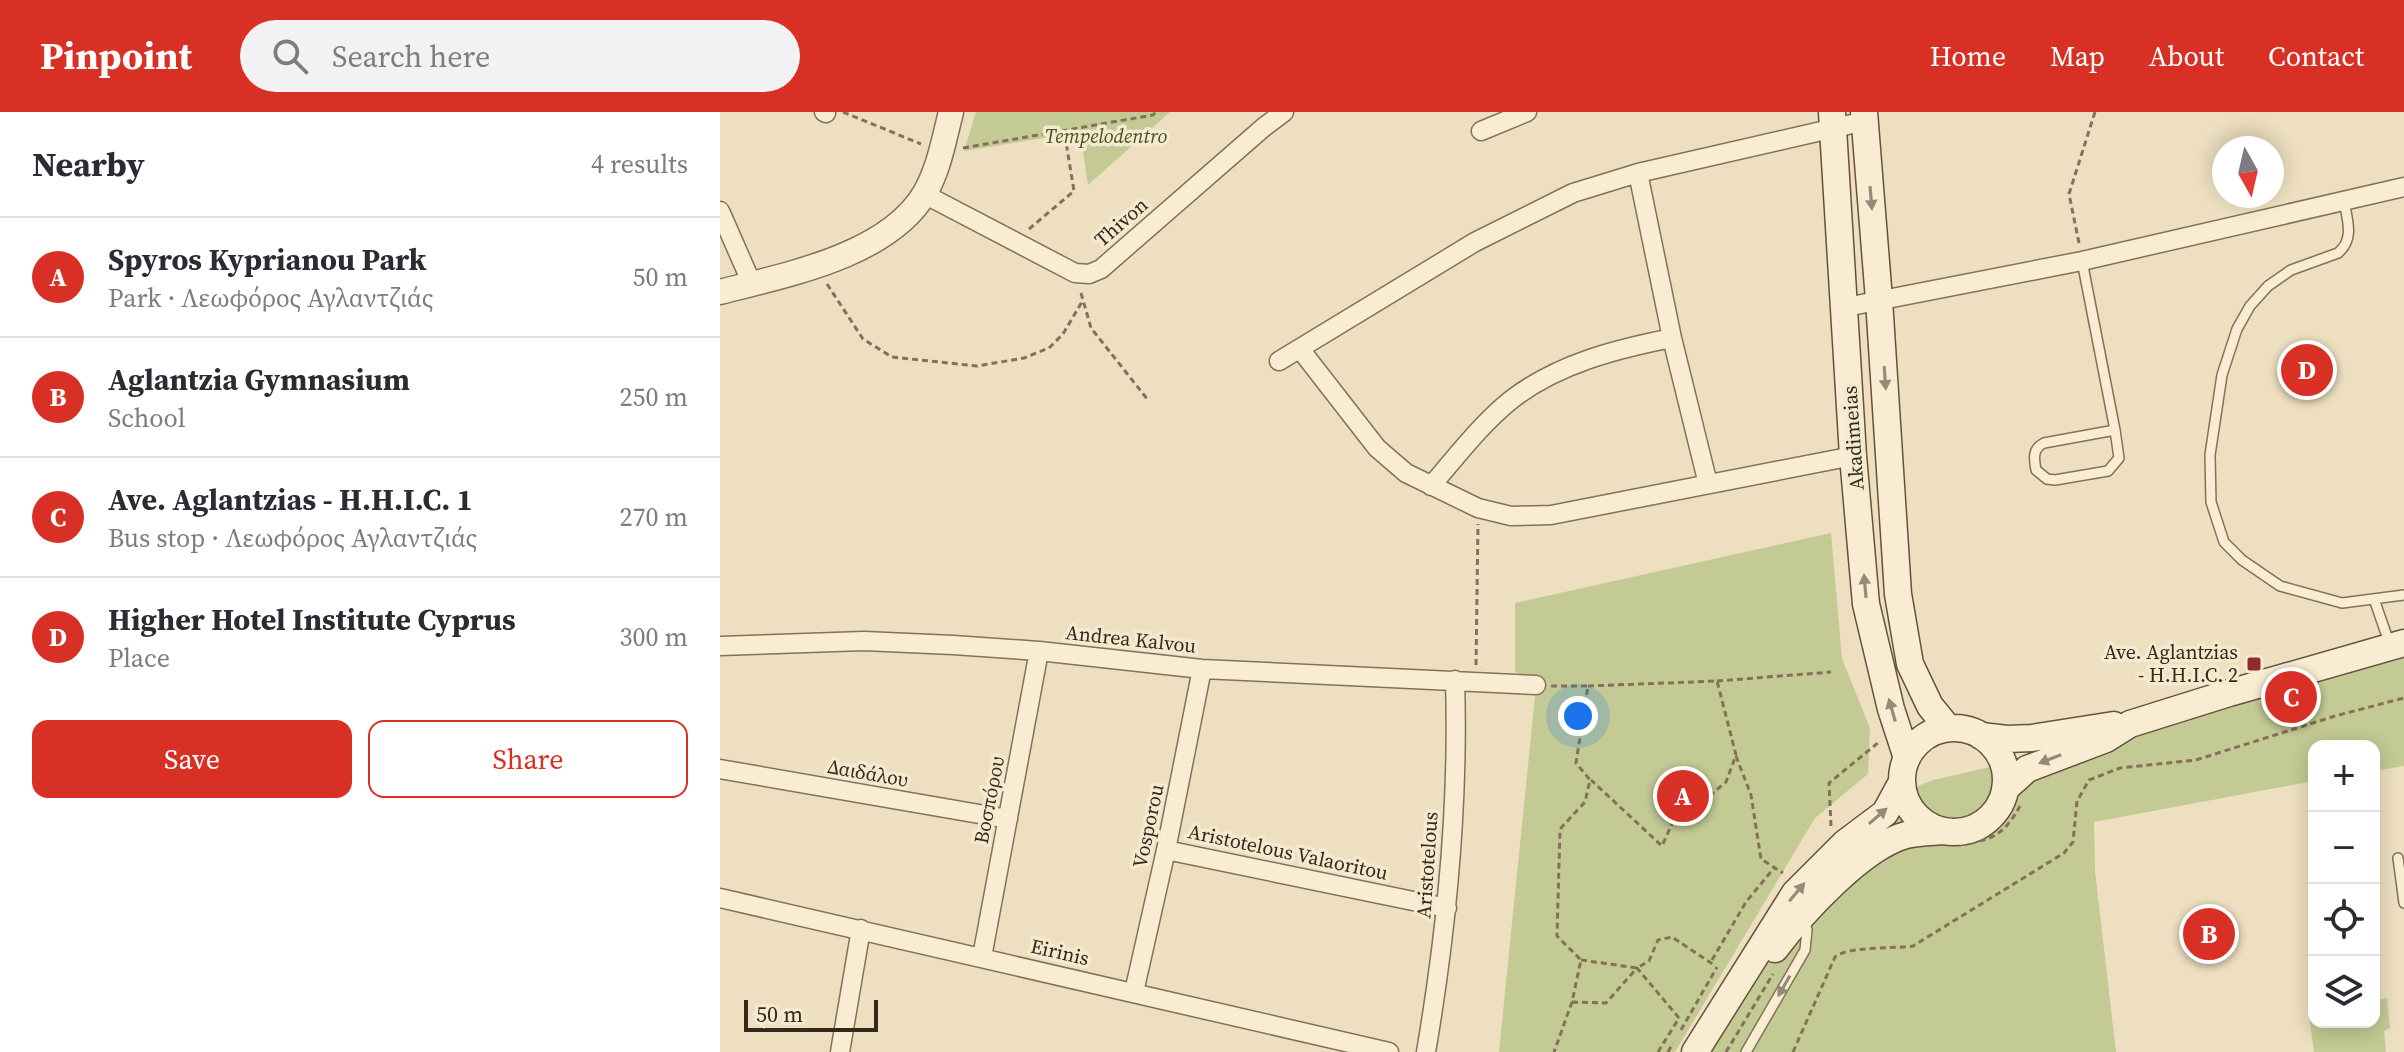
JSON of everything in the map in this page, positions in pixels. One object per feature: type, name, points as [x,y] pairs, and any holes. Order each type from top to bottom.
[{"type":"main road","name":"Akadimeias","points":[[1864,116],[1898,594],[1910,664],[1930,706],[1948,728]]},
{"type":"main road","name":"Akadimeias","points":[[1832,120],[1853,456],[1866,604],[1904,770]]},
{"type":"main road","points":[[1695,1052],[1795,893],[1845,843],[1885,813],[1904,770],[1924,738],[1948,728],[2007,739],[2032,738],[2101,725],[2130,724],[2397,645]]},
{"type":"main road","points":[[1714,1052],[1777,947],[1803,915],[1845,873],[1906,835],[1949,838],[1983,823],[2015,793],[2027,769],[2106,739],[2130,724]]},
{"type":"main road","points":[[1981,736],[2000,755],[2015,793]]},
{"type":"main road","points":[[1904,770],[1911,809],[1920,819],[1949,838]]},
{"type":"street","points":[[720,292],[820,265],[873,241],[902,221],[924,194],[951,112]]},
{"type":"street","name":"Thivon","points":[[1075,273],[1089,274],[1101,269],[1284,112]]},
{"type":"street","points":[[1481,131],[1527,112]]},
{"type":"street","points":[[1279,361],[1498,229],[1573,193],[1832,120],[1864,116]]},
{"type":"street","points":[[1638,173],[1672,338],[1708,484]]},
{"type":"street","points":[[1846,307],[2082,261],[2404,187]]},
{"type":"street","points":[[924,194],[1075,273]]},
{"type":"street","points":[[720,211],[752,284]]},
{"type":"street","points":[[1431,486],[1474,436],[1523,393],[1553,375],[1588,360],[1672,338]]},
{"type":"street","points":[[1300,349],[1377,448],[1406,473],[1478,508],[1511,516],[1551,515],[1853,456]]},
{"type":"street","name":"Andrea Kalvou","points":[[720,646],[864,641],[1039,651],[1202,669],[1536,685]]},
{"type":"street","name":"Βοσπόρου","points":[[982,957],[1039,651]]},
{"type":"street","name":"Vosporou","points":[[1134,992],[1202,669]]},
{"type":"street","name":"Aristotelous","points":[[1426,1052],[1447,908],[1454,802],[1455,680]]},
{"type":"street","name":"Δαιδάλου","points":[[720,769],[1008,819]]},
{"type":"street","name":"Aristotelous Valaoritou","points":[[1166,850],[1447,908]]},
{"type":"street","name":"Eirinis","points":[[720,898],[1389,1052]]},
{"type":"street","points":[[840,1052],[861,929]]},
{"type":"lane","points":[[2344,200],[2349,237],[2344,249],[2291,270],[2268,286],[2250,306],[2237,329],[2222,375],[2212,441],[2211,502],[2224,542],[2242,560],[2280,586],[2342,603],[2404,595]]},
{"type":"lane","points":[[2082,261],[2115,430],[2119,458],[2108,471],[2055,480],[2047,479],[2036,470],[2034,455],[2044,443],[2115,430]]},
{"type":"lane","points":[[2374,599],[2397,645]]},
{"type":"lane","points":[[2398,858],[2404,903]]},
{"type":"lane","points":[[1746,1052],[1805,950],[1807,930],[1803,915]]},
{"type":"path","points":[[843,112],[940,152],[1153,115],[1156,112]]},
{"type":"path","points":[[2082,261],[2069,194],[2095,112]]},
{"type":"path","points":[[1014,241],[1074,191],[1064,130]]},
{"type":"path","points":[[820,265],[829,290],[863,339],[892,357],[977,366],[1024,358],[1049,348],[1063,334],[1083,300]]},
{"type":"path","points":[[1075,273],[1091,328],[1148,400]]},
{"type":"path","points":[[1476,681],[1478,521]]},
{"type":"path","points":[[1536,685],[1717,681],[1831,672]]},
{"type":"path","points":[[1717,681],[1736,755],[1751,795],[1761,859],[1786,875]]},
{"type":"path","points":[[1588,686],[1576,763],[1590,780],[1662,846],[1675,817],[1696,807],[1726,782],[1736,755]]},
{"type":"path","points":[[1793,1052],[1835,957],[1841,952],[1858,949],[1888,950],[1913,946],[2064,853],[2073,842],[2077,801],[2089,780],[2120,768],[2196,760],[2335,716],[2404,698]]},
{"type":"path","points":[[1831,826],[1829,783],[1887,735]]},
{"type":"path","points":[[1590,780],[1585,802],[1560,829],[1557,936],[1581,960],[1637,968],[1679,1018],[1658,1052]]},
{"type":"path","points":[[1949,838],[1987,840],[2008,828],[2015,793]]},
{"type":"path","points":[[1668,1052],[1746,902],[1774,868]]},
{"type":"path","points":[[1572,1002],[1606,1003],[1637,968],[1649,961],[1658,940],[1666,937],[1683,942],[1714,964]]},
{"type":"path","points":[[1554,1052],[1572,1002],[1581,960]]},
{"type":"path","points":[[1726,1052],[1776,970]]},
{"type":"green space","name":"Tempelodentro","points":[[976,112],[1170,112],[1088,185],[1080,132],[964,151]]},
{"type":"green space","points":[[1831,533],[1842,659],[1870,728],[1868,774],[1815,818],[1675,1052],[1499,1052],[1536,686],[1515,671],[1515,603]]},
{"type":"green space","points":[[2404,657],[2404,766],[2380,770],[2380,740],[2308,740],[2308,782],[2094,822],[2095,871],[2116,1052],[1711,1052],[1752,983],[1881,801],[1933,780],[2003,764],[2111,731]]},
{"type":"green space","points":[[2387,998],[2390,1028],[2384,1031],[2386,1052],[2314,1052],[2311,1028],[2380,1028],[2380,999]]},
{"type":"place","name":"Higher Hotel Institute Cyprus","points":[[2307,370]]},
{"type":"place","name":"Ave. Aglantzias - H.H.I.C. 2","points":[[2254,664]]},
{"type":"place","name":"Ave. Aglantzias - H.H.I.C. 1","points":[[2291,697]]},
{"type":"place","name":"Spyros Kyprianou Park","points":[[1683,796]]},
{"type":"place","name":"Aglantzia Gymnasium","points":[[2209,934]]}]
